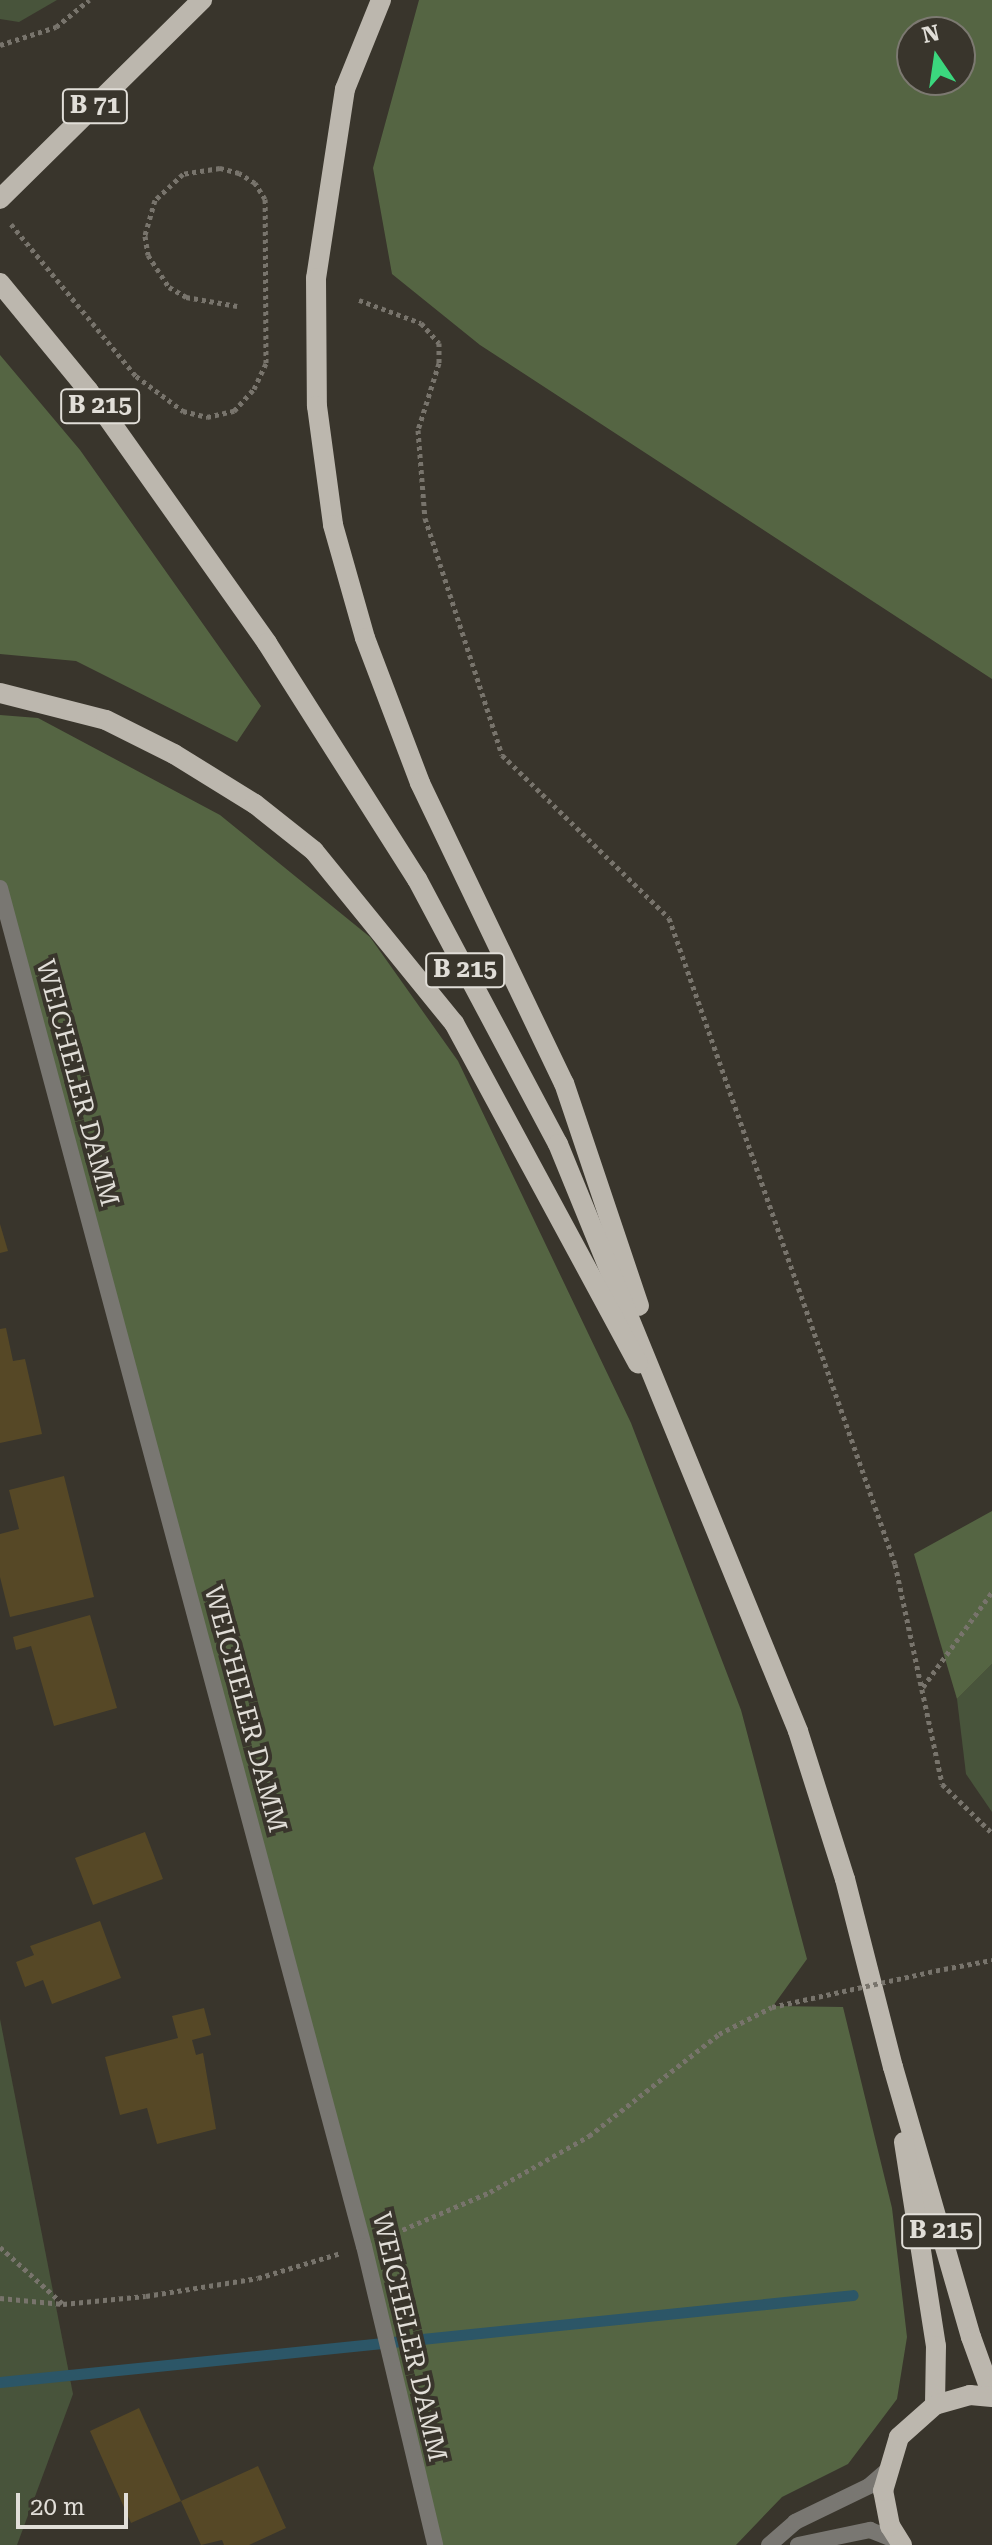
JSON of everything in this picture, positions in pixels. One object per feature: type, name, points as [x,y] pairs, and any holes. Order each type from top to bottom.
[{"type":"main road","name":"B 71","points":[[1,207],[202,0]]},
{"type":"main road","points":[[381,0],[345,89],[316,278],[317,406],[333,525],[365,638],[420,783],[564,1083],[693,1465]]},
{"type":"main road","name":"B 215","points":[[0,283],[88,390],[225,582],[417,879],[558,1144],[693,1465],[798,1731],[845,1879],[893,2067],[992,2396]]},
{"type":"main road","points":[[0,693],[106,720],[174,754],[255,804],[314,851],[454,1023],[693,1465]]},
{"type":"main road","name":"B 215","points":[[893,2067],[936,2346],[935,2405]]},
{"type":"main road","points":[[901,2544],[885,2508],[885,2472],[899,2437],[935,2405],[970,2395],[992,2396]]},
{"type":"street","name":"WEICHELER DAMM","points":[[0,888],[364,2246],[435,2545]]},
{"type":"street","points":[[769,2545],[795,2522],[869,2486],[885,2472]]},
{"type":"street","points":[[798,2545],[870,2530],[901,2544]]},
{"type":"path","points":[[0,45],[56,27],[89,0]]},
{"type":"path","points":[[1,207],[136,376],[163,399],[207,417],[234,411],[254,389],[266,363],[265,199],[255,183],[220,168],[183,174],[167,186],[147,218],[145,236],[152,264],[169,287],[186,297],[237,306]]},
{"type":"path","points":[[359,300],[421,323],[439,343],[439,363],[418,430],[425,518],[502,755],[669,918],[895,1564],[942,1784],[992,1833]]},
{"type":"path","points":[[923,1687],[992,1592]]},
{"type":"path","points":[[0,2298],[63,2304],[258,2278],[364,2246],[490,2192],[589,2136],[719,2034],[772,2007],[992,1960]]},
{"type":"path","points":[[0,2247],[63,2304]]},
{"type":"green space","points":[[0,0],[57,0],[19,22],[0,19]]},
{"type":"green space","points":[[419,0],[992,0],[992,679],[480,345],[392,274],[373,168]]},
{"type":"green space","points":[[0,355],[80,450],[261,706],[237,742],[76,661],[0,654]]},
{"type":"green space","points":[[0,715],[38,718],[220,815],[370,937],[458,1061],[631,1423],[741,1710],[807,1959],[773,2006],[843,2007],[892,2208],[907,2337],[897,2399],[848,2464],[782,2497],[736,2545],[435,2545],[0,888]]},
{"type":"green space","points":[[992,1511],[992,1664],[957,1699],[914,1554]]},
{"type":"green space","points":[[992,1664],[992,1812],[966,1774],[957,1699]]},
{"type":"green space","points":[[0,2019],[73,2394],[17,2545],[0,2545]]},
{"type":"building","points":[[0,1224],[8,1251],[0,1253]]},
{"type":"building","points":[[6,1328],[13,1361],[25,1359],[42,1434],[0,1443],[0,1329]]},
{"type":"building","points":[[64,1476],[94,1597],[10,1617],[0,1577],[0,1534],[19,1529],[9,1490]]},
{"type":"building","points":[[90,1615],[117,1708],[54,1726],[31,1646],[16,1650],[13,1637]]},
{"type":"building","points":[[145,1832],[163,1879],[93,1905],[75,1858]]},
{"type":"building","points":[[100,1921],[121,1978],[52,2004],[43,1980],[25,1987],[16,1962],[34,1955],[30,1946]]},
{"type":"building","points":[[204,2008],[211,2035],[192,2040],[196,2055],[203,2053],[216,2129],[157,2144],[147,2108],[120,2115],[105,2057],[178,2038],[172,2016]]},
{"type":"building","points":[[139,2408],[181,2501],[131,2523],[90,2431]]},
{"type":"building","points":[[258,2466],[286,2528],[249,2545],[224,2545],[222,2540],[201,2545],[181,2501]]},
{"type":"waterway","points":[[0,2382],[853,2295]]}]
